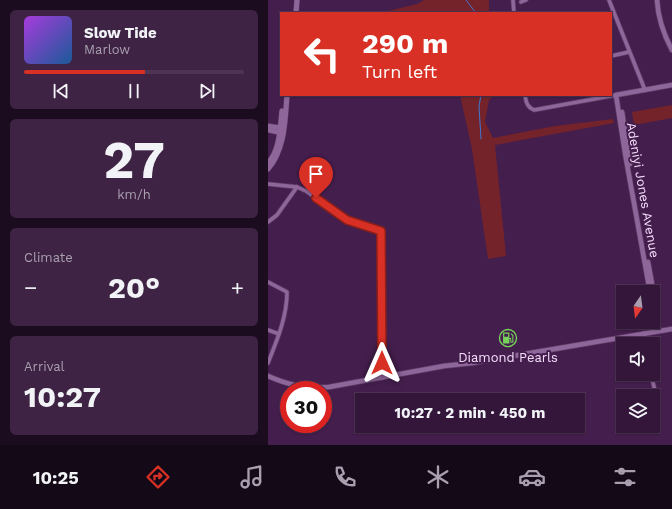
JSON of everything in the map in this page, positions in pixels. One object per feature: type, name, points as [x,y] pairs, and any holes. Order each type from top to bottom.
[{"type":"main road","points":[[294,0],[294,12]]},
{"type":"main road","points":[[294,12],[297,0]]},
{"type":"main road","points":[[268,169],[278,156],[285,96]]},
{"type":"main road","points":[[268,164],[275,151],[282,130]]},
{"type":"street","points":[[512,0],[514,12]]},
{"type":"street","points":[[521,2],[526,0]]},
{"type":"street","points":[[609,0],[645,90]]},
{"type":"street","points":[[657,0],[666,38],[672,50]]},
{"type":"street","points":[[666,38],[672,37]]},
{"type":"street","points":[[612,56],[629,52]]},
{"type":"street","points":[[525,96],[526,103],[534,110],[672,85]]},
{"type":"street","name":"Adeniyi Jones Avenue","points":[[618,95],[625,153],[651,285]]},
{"type":"street","points":[[268,126],[282,130]]},
{"type":"street","points":[[268,130],[282,130]]},
{"type":"street","points":[[268,184],[297,187],[306,191],[347,220],[381,231],[382,378]]},
{"type":"street","points":[[268,222],[277,215],[297,187]]},
{"type":"street","points":[[268,282],[287,292],[286,311],[268,363]]},
{"type":"street","points":[[268,376],[296,386],[314,388],[329,387],[444,366],[472,363],[672,329]]},
{"type":"street","points":[[268,330],[279,334]]},
{"type":"street","points":[[644,333],[645,337]]},
{"type":"shaded area","points":[[424,0],[489,0],[489,12],[384,12],[417,4]]},
{"type":"shaded area","points":[[460,96],[494,96],[489,100],[485,122],[493,138],[555,126],[613,119],[614,123],[495,145],[506,256],[488,259],[472,149]]},
{"type":"shaded area","points":[[672,105],[672,118],[634,125],[632,112]]},
{"type":"waterway","points":[[466,0],[475,12]]},
{"type":"waterway","points":[[481,96],[479,106],[481,139]]},
{"type":"place","name":"Diamond Pearls","points":[[508,338]]},
{"type":"route","points":[[316,198],[347,220],[381,231],[382,363]]}]
